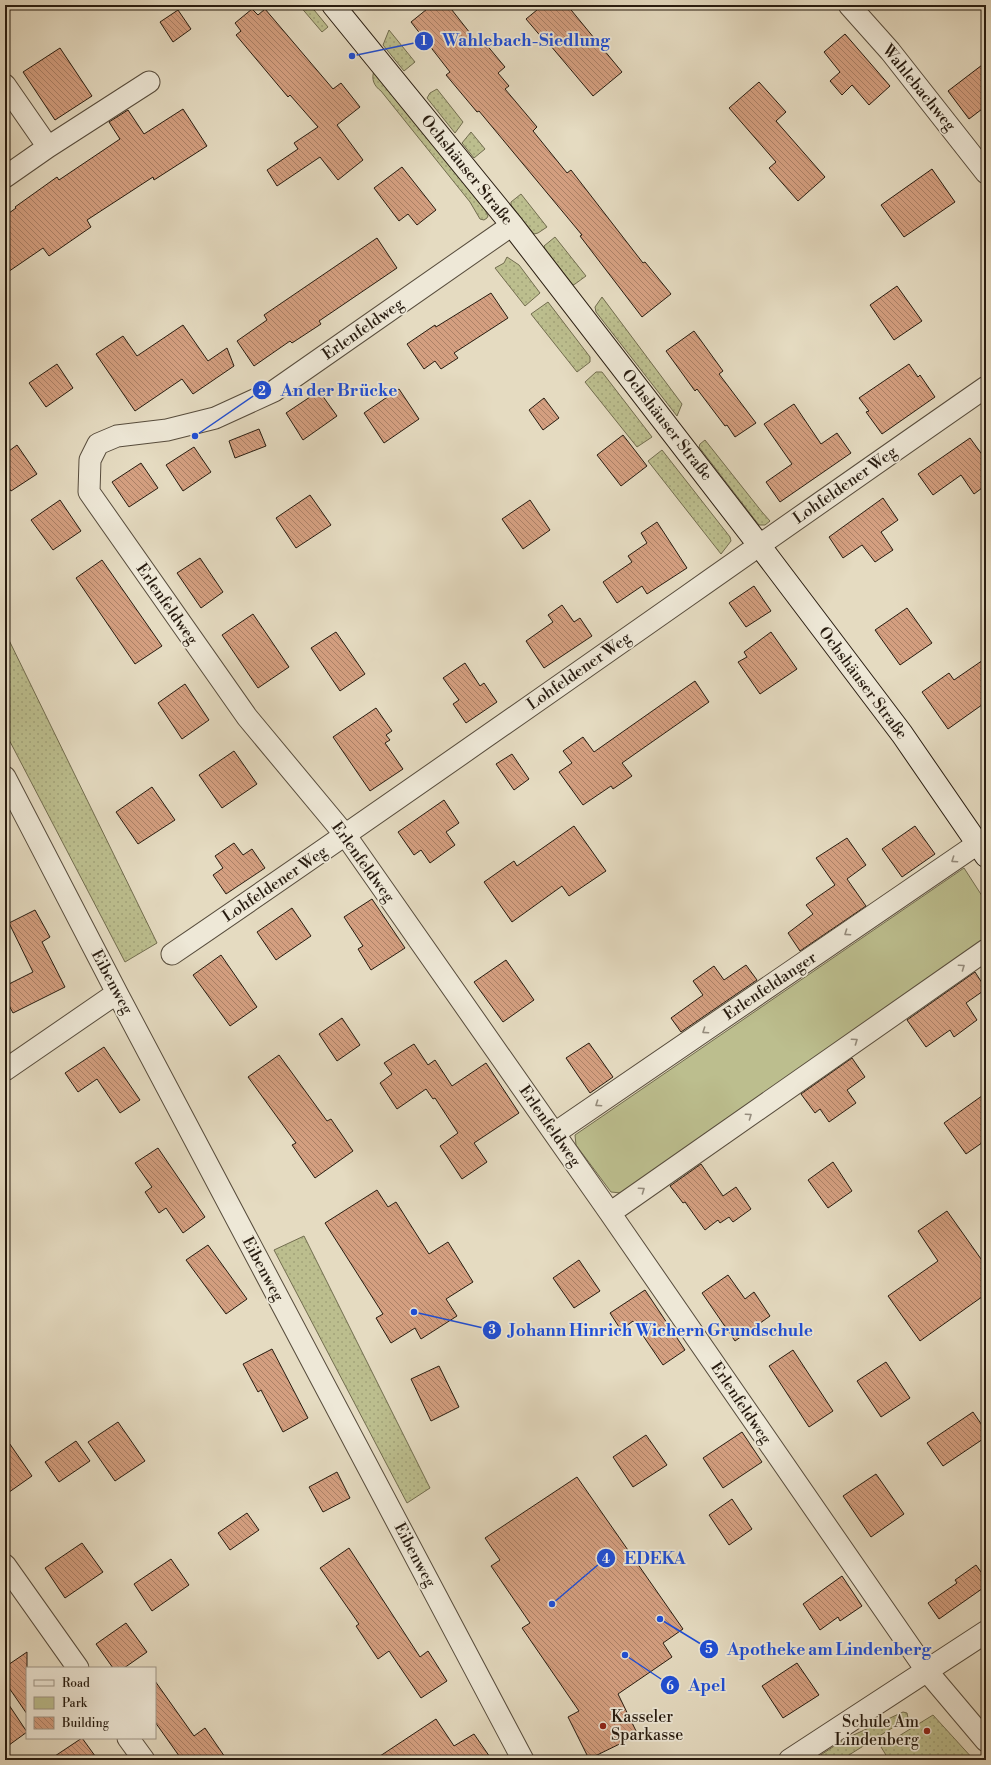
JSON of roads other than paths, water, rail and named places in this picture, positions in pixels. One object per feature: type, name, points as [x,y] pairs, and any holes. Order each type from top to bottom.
[{"type":"main road","name":"Ochshäuser Straße","points":[[333,5],[512,225],[759,545],[902,734],[983,846]]},
{"type":"main road","points":[[790,1760],[986,1632]]},
{"type":"street","name":"Wahlebachweg","points":[[849,5],[890,51],[986,173]]},
{"type":"street","points":[[5,177],[48,147],[149,82]]},
{"type":"street","points":[[5,85],[48,147]]},
{"type":"street","name":"Erlenfeldweg","points":[[512,225],[274,391],[215,418],[167,430],[117,436],[98,444],[90,460],[89,492],[247,717],[346,836],[610,1213],[926,1670],[986,1741]]},
{"type":"street","name":"Lohfeldener Weg","points":[[172,954],[346,836],[986,387]]},
{"type":"street","name":"Eibenweg","points":[[5,777],[117,993],[523,1760]]},
{"type":"street","name":"Erlenfeldanger","points":[[555,1134],[983,846]]},
{"type":"street","points":[[610,1213],[986,950]]},
{"type":"street","points":[[5,1070],[117,993]]},
{"type":"street","points":[[5,1565],[77,1667]]},
{"type":"street","points":[[129,1739],[144,1760]]},
{"type":"place","name":"Wahlebach-Siedlung","points":[[352,56]]},
{"type":"place","name":"An der Brücke","points":[[195,436]]},
{"type":"place","name":"Johann Hinrich Wichern Grundschule","points":[[414,1312]]},
{"type":"place","name":"EDEKA","points":[[552,1604]]},
{"type":"place","name":"Apotheke am Lindenberg","points":[[660,1619]]},
{"type":"place","name":"Apel","points":[[625,1655]]},
{"type":"place","name":"Kasseler Sparkasse","points":[[603,1726]]},
{"type":"place","name":"Schule Am Lindenberg","points":[[927,1731]]}]
